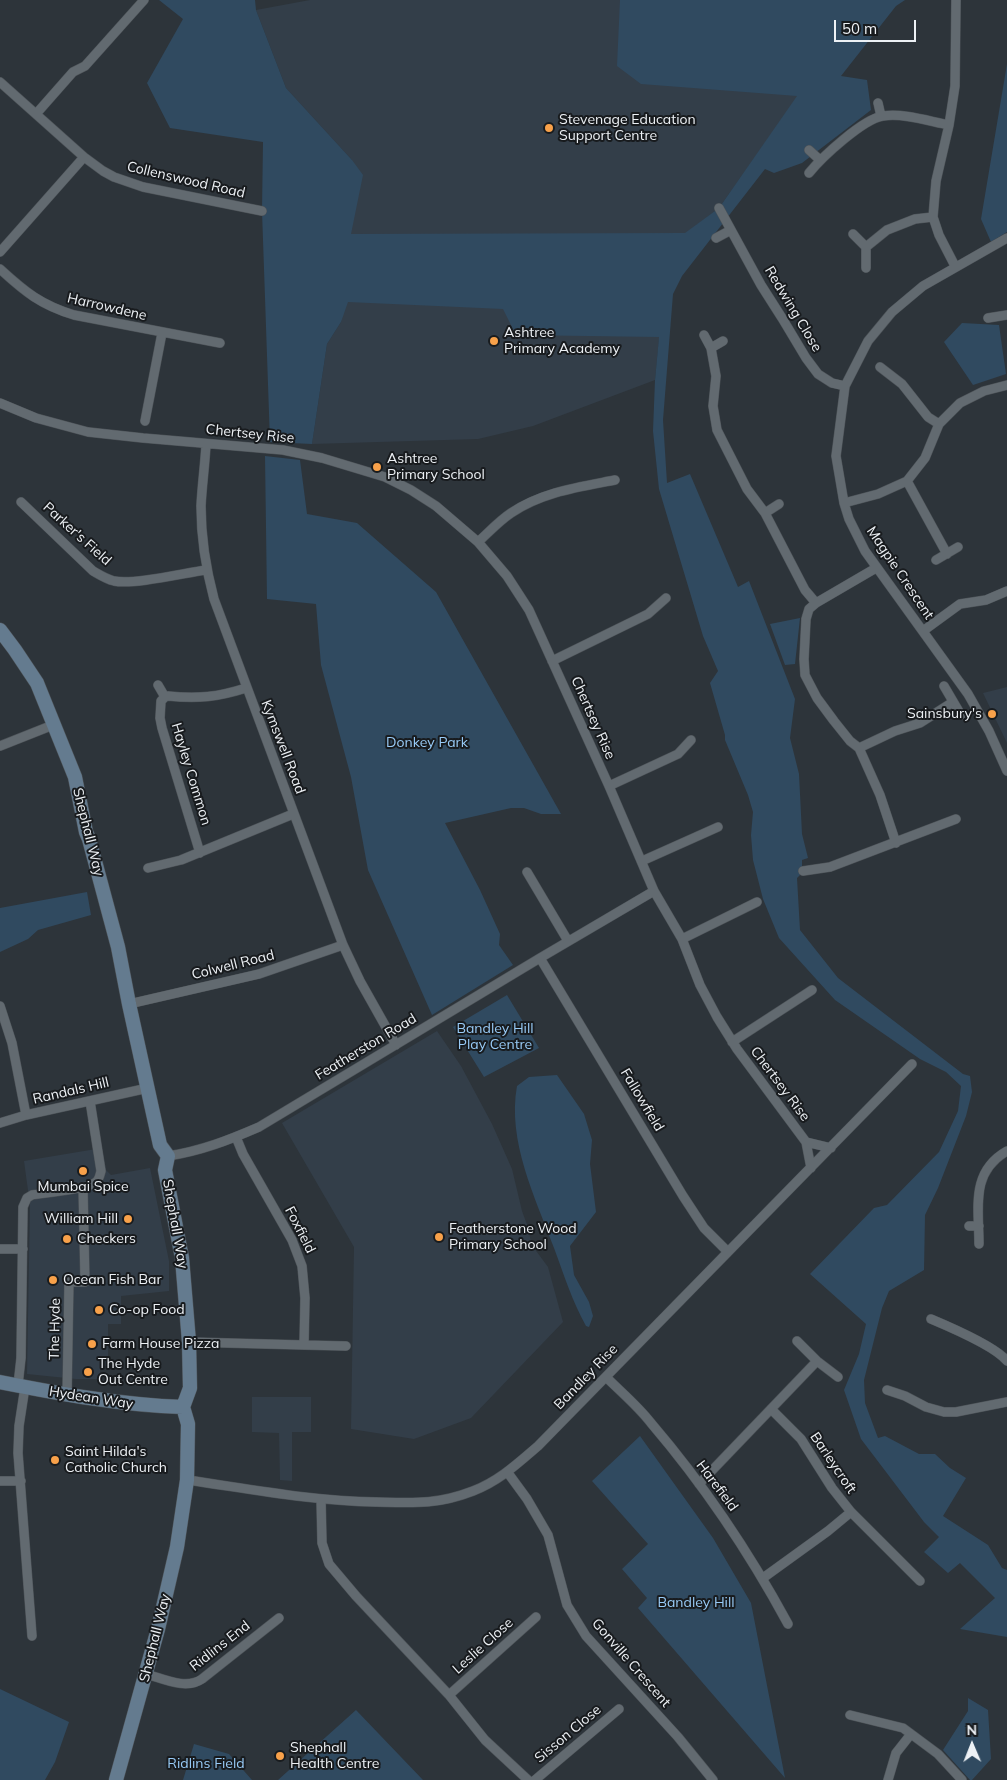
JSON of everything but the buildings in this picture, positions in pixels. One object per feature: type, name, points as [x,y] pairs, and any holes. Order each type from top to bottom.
[{"type":"street","points":[[36,114],[73,72],[85,66],[144,0]]},
{"type":"street","points":[[955,266],[939,235],[933,217],[936,181],[949,125],[955,86],[956,0]]},
{"type":"street","name":"Collenswood Road","points":[[0,82],[84,157],[103,171],[121,180],[262,211]]},
{"type":"street","points":[[878,103],[881,116]]},
{"type":"street","points":[[809,173],[820,160],[861,126],[881,116],[900,116],[949,125]]},
{"type":"street","points":[[809,150],[820,160]]},
{"type":"street","points":[[2,246],[84,157]]},
{"type":"street","name":"Redwing Close","points":[[718,208],[761,285],[806,358],[818,374],[832,383],[845,386]]},
{"type":"street","points":[[866,247],[887,230],[915,219],[933,217]]},
{"type":"street","points":[[716,238],[731,230]]},
{"type":"street","points":[[853,234],[866,247],[866,268]]},
{"type":"street","name":"Magpie Crescent","points":[[1007,238],[923,286],[892,312],[868,342],[845,386],[836,456],[844,503],[856,534],[876,568],[968,694],[989,731],[1007,771]]},
{"type":"street","name":"Harrowdene","points":[[0,269],[29,295],[60,311],[220,344]]},
{"type":"street","points":[[988,318],[1007,315]]},
{"type":"street","name":"Harrowdene","points":[[145,421],[162,333]]},
{"type":"street","points":[[704,335],[710,348],[716,376],[713,406],[717,430],[747,489],[765,513],[800,580],[816,603]]},
{"type":"street","points":[[710,348],[723,341]]},
{"type":"street","points":[[880,367],[902,384],[928,417],[939,424]]},
{"type":"street","points":[[844,503],[878,494],[907,482],[925,458],[939,424],[960,403],[984,391],[1007,385]]},
{"type":"street","name":"Chertsey Rise","points":[[0,403],[36,418],[71,428],[111,435],[303,453],[385,477],[411,490],[436,506],[478,542],[492,556],[529,610],[609,786],[654,891],[682,938],[700,985],[732,1042],[806,1142],[811,1168]]},
{"type":"street","name":"Kymswell Road","points":[[206,444],[201,506],[206,570],[214,599],[343,945],[360,981],[396,1045]]},
{"type":"street","points":[[478,542],[503,519],[536,499],[615,480]]},
{"type":"street","points":[[907,482],[947,554]]},
{"type":"street","name":"Parker's Field","points":[[21,502],[93,571],[104,578],[116,582],[137,581],[206,570]]},
{"type":"street","points":[[765,513],[779,504]]},
{"type":"street","points":[[936,560],[958,547]]},
{"type":"street","points":[[876,568],[809,609],[806,619],[804,659],[806,675],[817,698],[850,741],[859,748],[880,795],[896,842]]},
{"type":"street","points":[[923,631],[960,604],[986,600],[1007,591]]},
{"type":"street","points":[[552,661],[648,614],[666,598]]},
{"type":"street","name":"Shephall Way","points":[[0,630],[37,684],[75,777],[86,832],[90,839],[118,947],[128,1004],[160,1145],[168,1156],[165,1170],[180,1250],[190,1342],[190,1388],[183,1407],[188,1424],[187,1480],[177,1547],[146,1674],[116,1780]]},
{"type":"street","points":[[158,685],[165,697],[213,697],[246,688]]},
{"type":"street","points":[[944,686],[961,715]]},
{"type":"street","name":"Hayley Common","points":[[165,697],[161,700],[160,708],[162,728],[200,853]]},
{"type":"street","points":[[859,748],[895,731],[920,723],[953,702]]},
{"type":"street","points":[[0,746],[54,725]]},
{"type":"street","points":[[609,786],[678,754],[691,740]]},
{"type":"street","points":[[148,868],[200,853],[294,814]]},
{"type":"street","points":[[803,871],[830,866],[956,820]]},
{"type":"street","points":[[642,861],[718,828]]},
{"type":"street","points":[[527,872],[568,941]]},
{"type":"street","name":"Featherston Road","points":[[168,1156],[204,1149],[259,1126],[654,891]]},
{"type":"street","points":[[682,938],[757,902]]},
{"type":"street","name":"Colwell Road","points":[[128,1004],[259,974],[343,945]]},
{"type":"street","name":"Fallowfield","points":[[540,958],[683,1196],[704,1228],[727,1251]]},
{"type":"street","name":"Chertsey Rise","points":[[732,1042],[812,990]]},
{"type":"street","points":[[1,1010],[12,1044],[26,1115]]},
{"type":"street","name":"Bandley Rise","points":[[187,1480],[321,1499],[426,1503],[445,1500],[475,1491],[508,1473],[538,1446],[912,1064]]},
{"type":"street","name":"Randals Hill","points":[[0,1123],[26,1115],[148,1088]]},
{"type":"street","points":[[32,1636],[18,1432],[22,1386],[23,1207],[27,1198],[32,1195],[83,1187],[95,1183],[101,1172],[90,1101]]},
{"type":"street","name":"Foxfield","points":[[236,1137],[243,1154],[292,1240],[300,1260],[304,1280],[304,1345]]},
{"type":"street","name":"Chertsey Rise","points":[[806,1142],[831,1148]]},
{"type":"street","points":[[979,1244],[978,1194],[982,1177],[991,1163],[1007,1151]]},
{"type":"street","name":"The Hyde","points":[[67,1396],[69,1282],[84,1282],[83,1187]]},
{"type":"street","points":[[968,1226],[979,1226]]},
{"type":"street","points":[[0,1249],[23,1249]]},
{"type":"street","points":[[931,1319],[954,1328],[997,1352],[1007,1361]]},
{"type":"street","points":[[797,1341],[817,1361],[838,1377]]},
{"type":"street","points":[[190,1342],[346,1346]]},
{"type":"street","points":[[699,1484],[817,1361]]},
{"type":"street","name":"Harefield","points":[[606,1377],[650,1421],[699,1484],[737,1537],[763,1578],[788,1624]]},
{"type":"street","name":"Hydean Way","points":[[0,1382],[67,1396],[132,1405],[183,1407]]},
{"type":"street","points":[[887,1390],[905,1396],[926,1407],[944,1412],[956,1412],[1007,1402]]},
{"type":"street","name":"Barleycroft","points":[[772,1409],[801,1438],[832,1488],[850,1512],[920,1581]]},
{"type":"street","name":"Gonville Crescent","points":[[508,1473],[527,1499],[548,1535],[568,1605],[586,1636],[678,1737],[713,1780]]},
{"type":"street","points":[[0,1481],[21,1481]]},
{"type":"street","points":[[321,1499],[322,1542],[329,1564],[356,1596],[449,1695],[485,1740],[528,1780]]},
{"type":"street","name":"Barleycroft","points":[[763,1578],[828,1531],[850,1512]]},
{"type":"street","name":"Leslie Close","points":[[449,1695],[536,1617]]},
{"type":"street","name":"Ridlins End","points":[[146,1674],[184,1684],[193,1684],[279,1618]]},
{"type":"street","name":"Sisson Close","points":[[535,1780],[619,1709]]},
{"type":"street","points":[[850,1715],[903,1728],[938,1754],[962,1780]]},
{"type":"street","points":[[888,1780],[896,1753],[911,1734]]},
{"type":"shaded area","name":"Stevenage Education Support Centre","points":[[310,0],[855,0],[820,65],[719,208],[685,234],[665,278],[655,380],[533,426],[478,439],[312,444],[327,344],[341,322],[352,160],[286,88],[256,10]]},
{"type":"shaded area","points":[[1007,687],[1007,743],[983,693]]},
{"type":"shaded area","name":"Featherstone Wood Primary School","points":[[437,1031],[461,1066],[492,1124],[512,1169],[531,1244],[548,1267],[563,1322],[471,1418],[414,1439],[351,1429],[354,1247],[282,1123]]},
{"type":"shaded area","points":[[102,1148],[106,1170],[111,1175],[150,1168],[169,1261],[169,1291],[121,1296],[121,1324],[108,1324],[108,1366],[100,1366],[100,1379],[76,1379],[27,1374],[30,1205],[24,1161]]},
{"type":"shaded area","points":[[252,1397],[311,1397],[311,1432],[292,1432],[292,1481],[280,1480],[279,1433],[252,1432]]},
{"type":"green space","points":[[159,0],[255,0],[256,10],[286,88],[352,160],[363,175],[351,234],[685,233],[719,208],[797,96],[641,84],[617,66],[620,0],[905,0],[896,6],[841,76],[867,80],[871,110],[802,163],[774,173],[765,169],[682,276],[673,294],[663,420],[667,483],[690,474],[738,587],[749,581],[795,699],[790,738],[799,774],[802,834],[808,858],[802,860],[802,873],[797,878],[800,930],[838,978],[963,1074],[970,1076],[972,1092],[966,1116],[938,1188],[925,1215],[924,1270],[889,1291],[882,1308],[864,1380],[865,1403],[878,1438],[885,1436],[919,1454],[935,1454],[950,1468],[966,1478],[943,1516],[988,1545],[1002,1568],[1007,1570],[1007,1637],[960,1629],[995,1598],[960,1563],[948,1573],[924,1552],[939,1537],[924,1522],[861,1439],[844,1390],[859,1354],[866,1324],[810,1274],[874,1208],[887,1205],[939,1152],[958,1111],[961,1086],[946,1072],[920,1059],[835,1000],[779,938],[763,899],[753,860],[751,835],[753,812],[748,795],[725,740],[710,683],[718,671],[703,636],[659,489],[653,431],[659,337],[516,335],[503,309],[348,302],[341,322],[327,344],[312,444],[270,442],[262,211],[263,142],[170,128],[147,83],[183,19]]},
{"type":"green space","points":[[1007,64],[1007,232],[991,242],[981,219]]},
{"type":"green space","points":[[962,323],[999,325],[1006,374],[973,385],[944,342]]},
{"type":"green space","name":"Donkey Park","points":[[265,456],[300,460],[307,514],[357,523],[436,592],[561,814],[541,814],[524,808],[511,808],[445,823],[480,890],[500,934],[499,945],[513,965],[432,1015],[368,870],[351,777],[321,665],[316,604],[267,599]]},
{"type":"green space","points":[[800,618],[795,664],[785,665],[770,624]]},
{"type":"green space","points":[[87,892],[91,915],[38,930],[28,939],[0,952],[0,908]]},
{"type":"green space","name":"Bandley Hill Play Centre","points":[[507,995],[539,1048],[484,1077],[453,1027]]},
{"type":"green space","points":[[557,1075],[584,1114],[592,1140],[590,1164],[596,1212],[570,1246],[574,1275],[589,1302],[593,1316],[589,1327],[586,1326],[572,1297],[531,1189],[519,1148],[516,1127],[517,1086],[529,1077]]},
{"type":"green space","name":"Bandley Hill","points":[[640,1436],[713,1538],[751,1603],[785,1778],[638,1608],[647,1598],[622,1569],[648,1544],[592,1481]]},
{"type":"green space","points":[[0,1689],[69,1722],[55,1762],[45,1780],[0,1780]]},
{"type":"green space","points":[[968,1698],[988,1710],[991,1759],[972,1780],[943,1750],[968,1711]]},
{"type":"green space","name":"Ridlins Field","points":[[356,1710],[423,1780],[278,1780]]},
{"type":"green space","name":"Ridlins Field","points":[[194,1744],[229,1754],[252,1780],[183,1780]]},
{"type":"place","name":"Stevenage Education Support Centre","points":[[549,128]]},
{"type":"place","name":"Ashtree Primary Academy","points":[[494,341]]},
{"type":"place","name":"Ashtree Primary School","points":[[377,467]]},
{"type":"place","name":"Sainsbury's","points":[[992,714]]},
{"type":"place","name":"Mumbai Spice","points":[[83,1171]]},
{"type":"place","name":"William Hill","points":[[128,1219]]},
{"type":"place","name":"Featherstone Wood Primary School","points":[[439,1237]]},
{"type":"place","name":"Checkers","points":[[67,1239]]},
{"type":"place","name":"Ocean Fish Bar","points":[[53,1280]]},
{"type":"place","name":"Co-op Food","points":[[99,1310]]},
{"type":"place","name":"Farm House Pizza","points":[[92,1344]]},
{"type":"place","name":"The Hyde Out Centre","points":[[88,1372]]},
{"type":"place","name":"Saint Hilda's Catholic Church","points":[[55,1460]]},
{"type":"place","name":"Shephall Health Centre","points":[[280,1756]]}]
